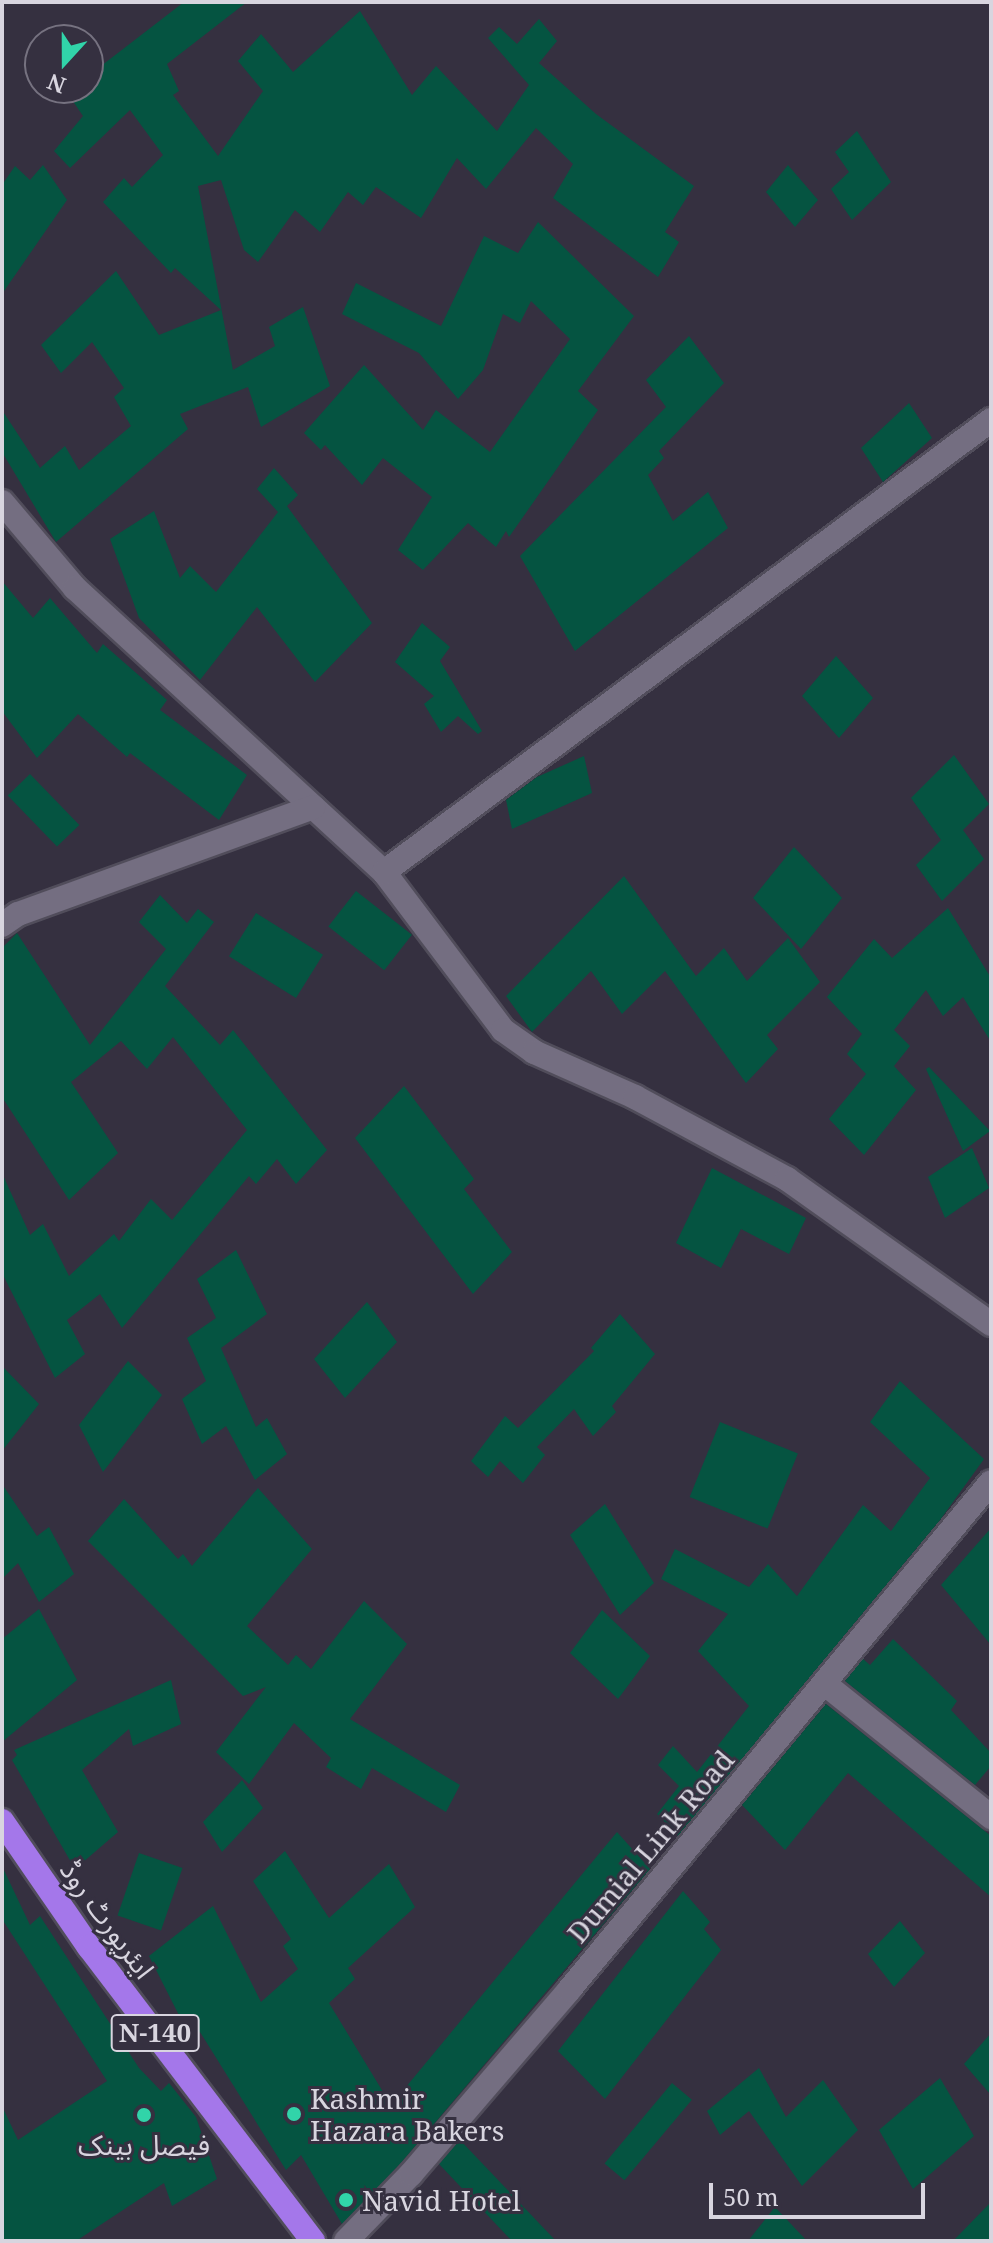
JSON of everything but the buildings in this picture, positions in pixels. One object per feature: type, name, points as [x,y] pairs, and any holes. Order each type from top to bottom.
[{"type":"highway","name":"ایئرپورٹ روڈ","points":[[2,1821],[89,1947],[313,2241]]},
{"type":"street","points":[[384,872],[991,420]]},
{"type":"street","points":[[2,502],[75,588],[384,872],[503,1030],[534,1052],[635,1097],[787,1179],[991,1324]]},
{"type":"street","points":[[2,925],[18,914],[313,807]]},
{"type":"street","name":"Dumial Link Road","points":[[346,2241],[411,2174],[825,1684],[991,1482]]},
{"type":"street","points":[[825,1684],[991,1817]]},
{"type":"place","name":"Kashmir Hazara Bakers","points":[[294,2114]]},
{"type":"place","name":"فیصل بینک","points":[[144,2115]]},
{"type":"place","name":"Navid Hotel","points":[[346,2200]]}]
